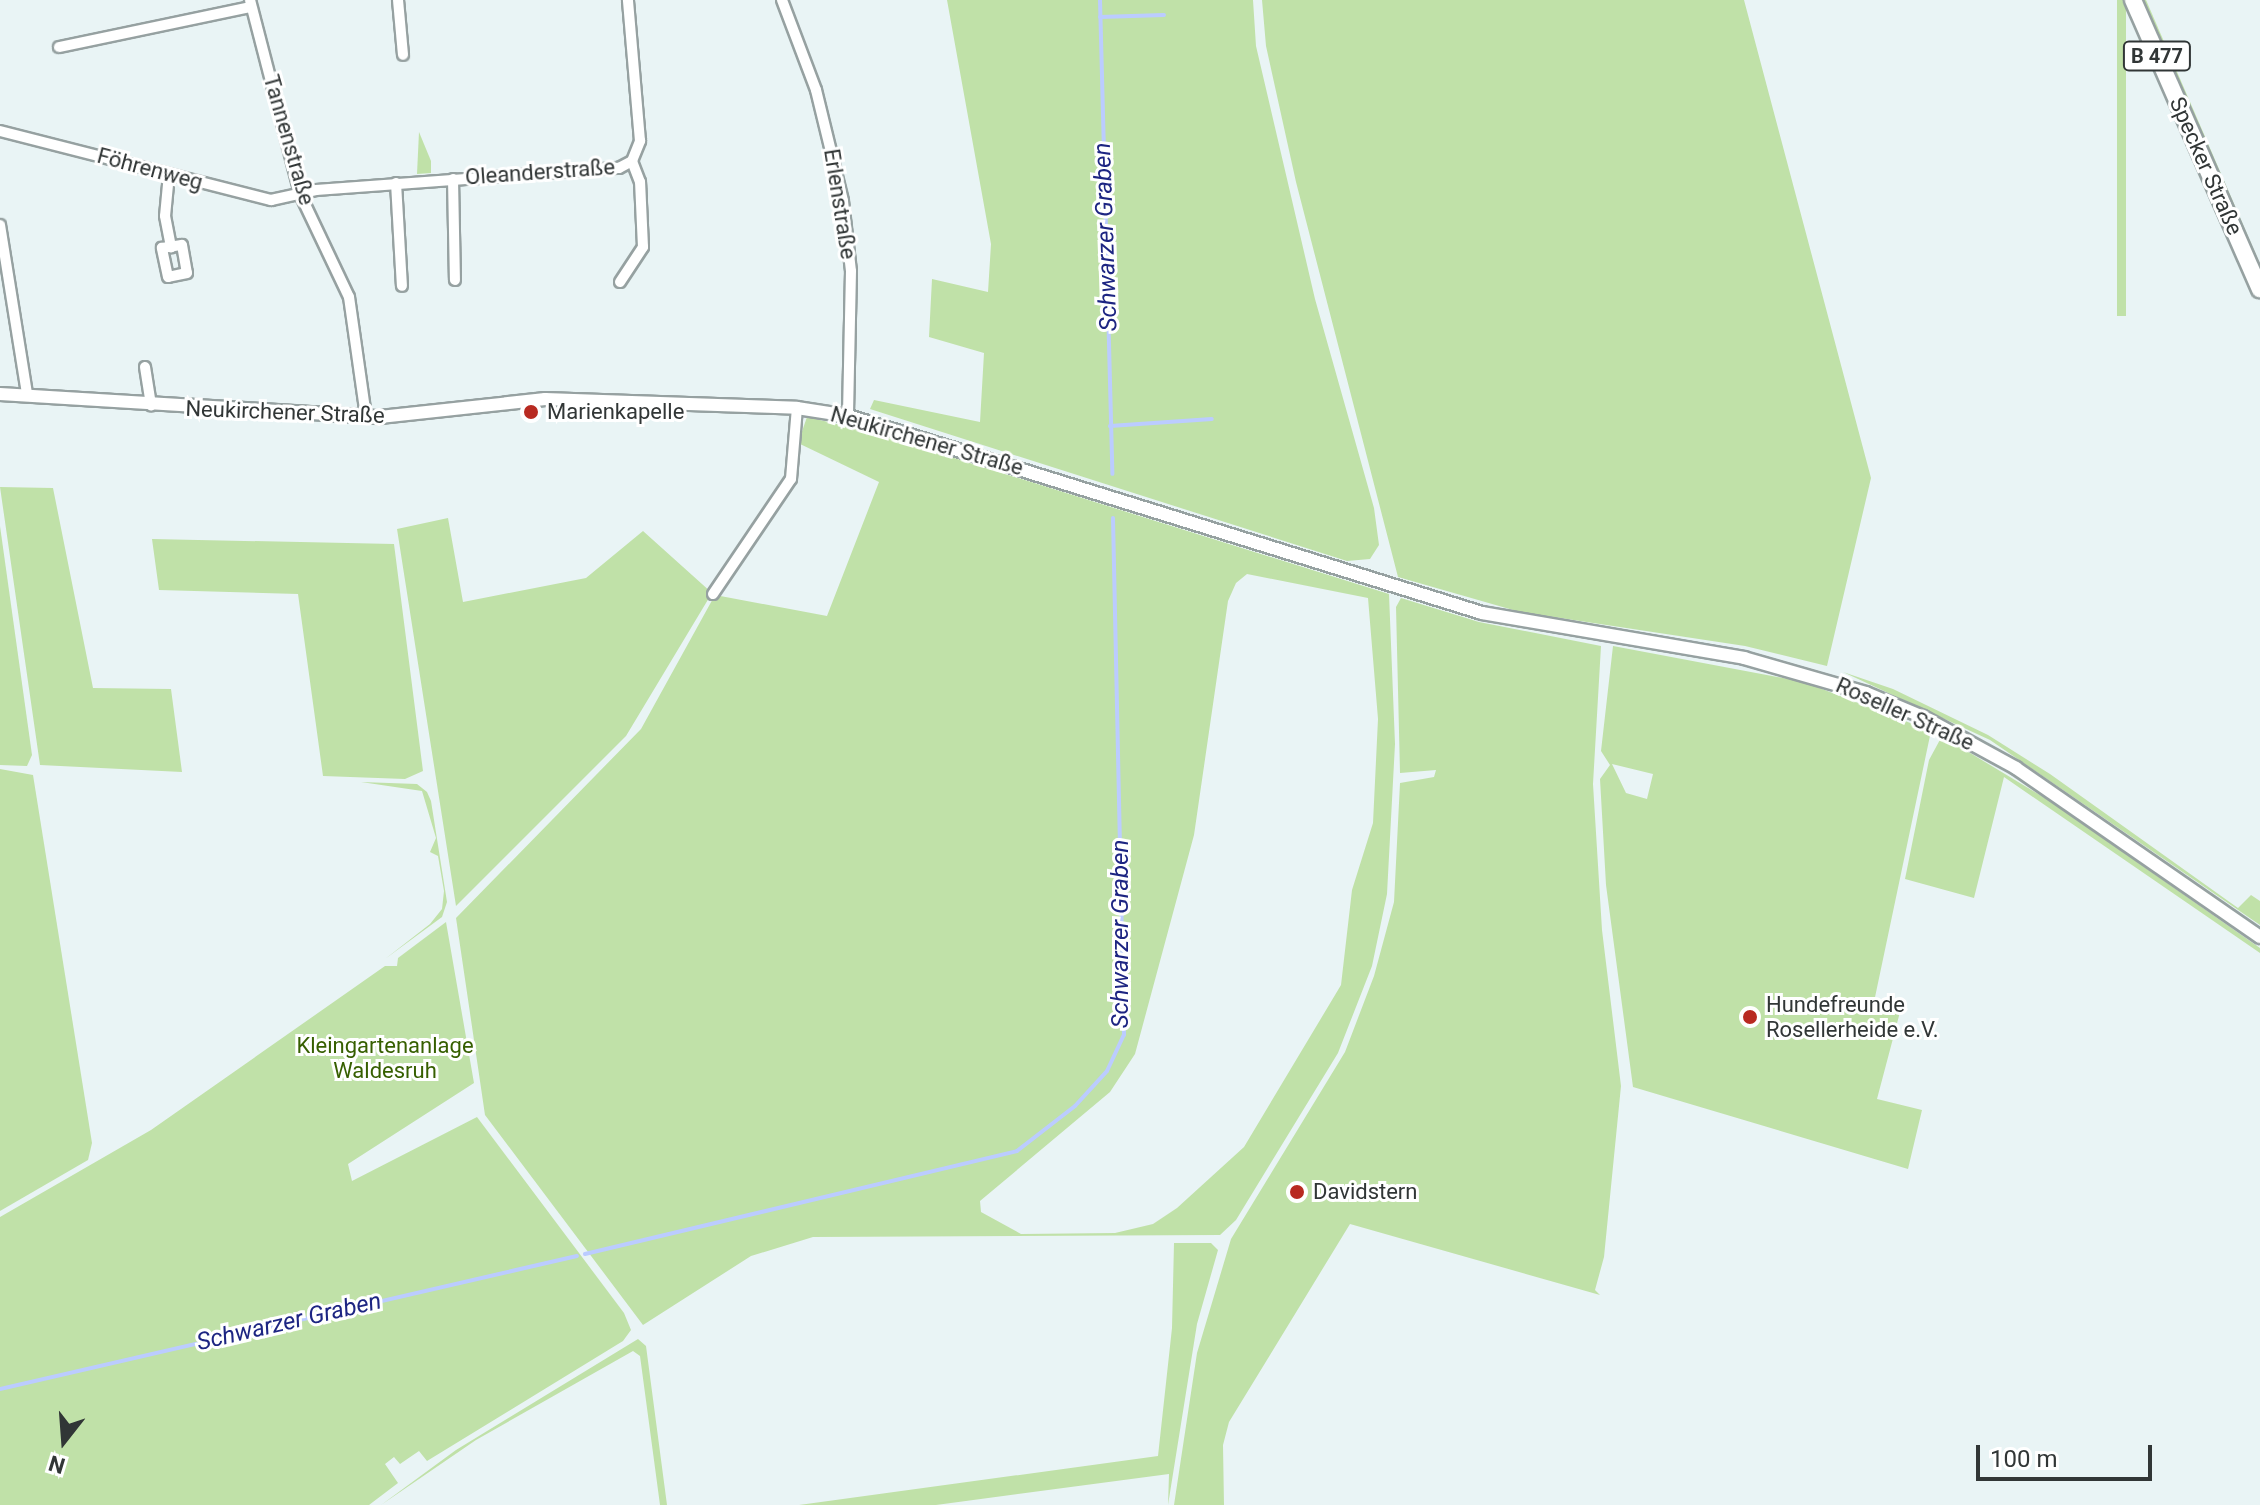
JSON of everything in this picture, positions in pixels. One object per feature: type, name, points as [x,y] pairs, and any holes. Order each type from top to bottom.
[{"type":"main road","name":"Specker Straße","points":[[2133,0],[2260,289]]},
{"type":"street","points":[[398,0],[403,55]]},
{"type":"street","points":[[620,282],[643,247],[640,182],[629,163],[640,141],[628,0]]},
{"type":"street","name":"Erlenstraße","points":[[782,0],[816,90],[843,201],[851,271],[848,416]]},
{"type":"street","points":[[59,47],[251,3]]},
{"type":"street","name":"Tannenstraße","points":[[251,3],[300,194],[349,297],[366,416]]},
{"type":"street","name":"Föhrenweg","points":[[0,131],[266,199],[300,194]]},
{"type":"street","name":"Oleanderstraße","points":[[300,194],[629,163]]},
{"type":"street","points":[[169,174],[165,216],[171,247]]},
{"type":"street","name":"Oleanderstraße","points":[[453,179],[455,280]]},
{"type":"street","points":[[396,183],[402,286]]},
{"type":"street","points":[[0,225],[27,394]]},
{"type":"street","points":[[145,367],[151,406]]},
{"type":"street","name":"Neukirchener Straße","points":[[0,394],[151,406],[366,416],[545,399],[797,408],[848,416],[1498,617]]},
{"type":"street","points":[[713,594],[791,479],[797,408]]},
{"type":"street","name":"Roseller Straße","points":[[1498,617],[1768,663],[1905,709],[2016,768],[2260,937]]},
{"type":"green space","points":[[947,0],[1253,0],[1256,46],[1315,299],[1374,508],[1379,545],[1370,559],[1347,561],[870,409],[874,400],[980,422],[984,353],[929,337],[932,279],[988,292],[991,244]]},
{"type":"green space","points":[[1262,0],[1744,0],[1871,478],[1827,666],[1745,646],[1520,612],[1398,577],[1296,182],[1266,46]]},
{"type":"green space","points":[[2117,0],[2126,0],[2126,316],[2117,316]]},
{"type":"green space","points":[[2138,0],[2146,0],[2260,264],[2253,260]]},
{"type":"green space","points":[[419,132],[431,161],[431,173],[417,174]]},
{"type":"green space","points":[[807,417],[871,432],[1389,594],[1395,744],[1387,894],[1372,966],[1338,1053],[1236,1220],[1220,1235],[813,1237],[751,1256],[643,1325],[485,1115],[456,918],[641,729],[715,595],[827,616],[879,482],[798,443]],"holes":[[[1247,574],[1368,598],[1378,719],[1373,823],[1352,890],[1341,985],[1244,1147],[1177,1208],[1153,1224],[1115,1233],[1021,1234],[981,1212],[980,1201],[1110,1092],[1135,1054],[1194,835],[1228,601],[1236,583]]]},
{"type":"green space","points":[[0,487],[53,488],[93,688],[171,689],[182,772],[40,765]]},
{"type":"green space","points":[[448,518],[463,602],[586,578],[643,531],[712,593],[626,736],[456,906],[397,529]]},
{"type":"green space","points":[[0,526],[32,755],[27,766],[0,765]]},
{"type":"green space","points":[[152,539],[394,544],[423,771],[405,779],[323,776],[298,594],[159,590]]},
{"type":"green space","points":[[1401,598],[1479,622],[1601,646],[1593,784],[1602,930],[1621,1086],[1604,1257],[1595,1290],[1600,1295],[1350,1224],[1229,1422],[1223,1445],[1224,1505],[1174,1505],[1197,1353],[1231,1239],[1345,1052],[1374,976],[1394,902],[1400,783],[1434,777],[1436,770],[1400,773],[1396,607]]},
{"type":"green space","points":[[1613,646],[1804,682],[1931,731],[1874,1002],[1900,1012],[1877,1099],[1922,1110],[1908,1169],[1633,1087],[1606,885],[1600,779],[1610,765],[1601,751]],"holes":[[[1612,764],[1653,774],[1647,799],[1626,793]]]},
{"type":"green space","points":[[1843,672],[1893,689],[1988,735],[2050,774],[2238,908],[2251,895],[2260,901],[2260,925],[1990,740]]},
{"type":"green space","points":[[1942,736],[2053,803],[2260,948],[2260,953],[2004,777],[1974,898],[1905,879],[1929,760]]},
{"type":"green space","points":[[0,769],[33,775],[92,1143],[88,1160],[0,1211]]},
{"type":"green space","points":[[361,782],[417,784],[427,792],[431,801],[447,902],[442,917],[385,959],[430,924],[442,909],[444,891],[438,856],[430,852],[436,838],[422,791]]},
{"type":"green space","name":"Kleingartenanlage Waldesruh","points":[[446,922],[474,1083],[348,1164],[352,1181],[477,1117],[624,1313],[631,1330],[623,1341],[427,1461],[419,1451],[400,1464],[394,1457],[385,1464],[398,1483],[369,1505],[0,1505],[0,1217],[151,1130],[385,966],[397,966],[398,958]]},
{"type":"green space","points":[[1174,1243],[1211,1243],[1218,1250],[1197,1324],[1168,1505],[1169,1474],[936,1505],[799,1505],[1158,1456],[1172,1328]]},
{"type":"green space","points":[[638,1339],[646,1346],[667,1505],[660,1505],[640,1356],[633,1351],[476,1440],[381,1505],[456,1450]]},
{"type":"waterway","name":"Schwarzer Graben","points":[[1100,0],[1112,474]]},
{"type":"waterway","points":[[1100,17],[1164,15]]},
{"type":"waterway","points":[[1110,426],[1212,419]]},
{"type":"waterway","name":"Schwarzer Graben","points":[[585,1254],[1017,1151],[1075,1106],[1107,1071],[1124,1035],[1113,518]]},
{"type":"waterway","name":"Schwarzer Graben","points":[[0,1389],[577,1256]]},
{"type":"place","name":"Marienkapelle","points":[[531,412]]},
{"type":"place","name":"Hundefreunde Rosellerheide e.V.","points":[[1750,1017]]},
{"type":"place","name":"Davidstern","points":[[1297,1192]]}]
